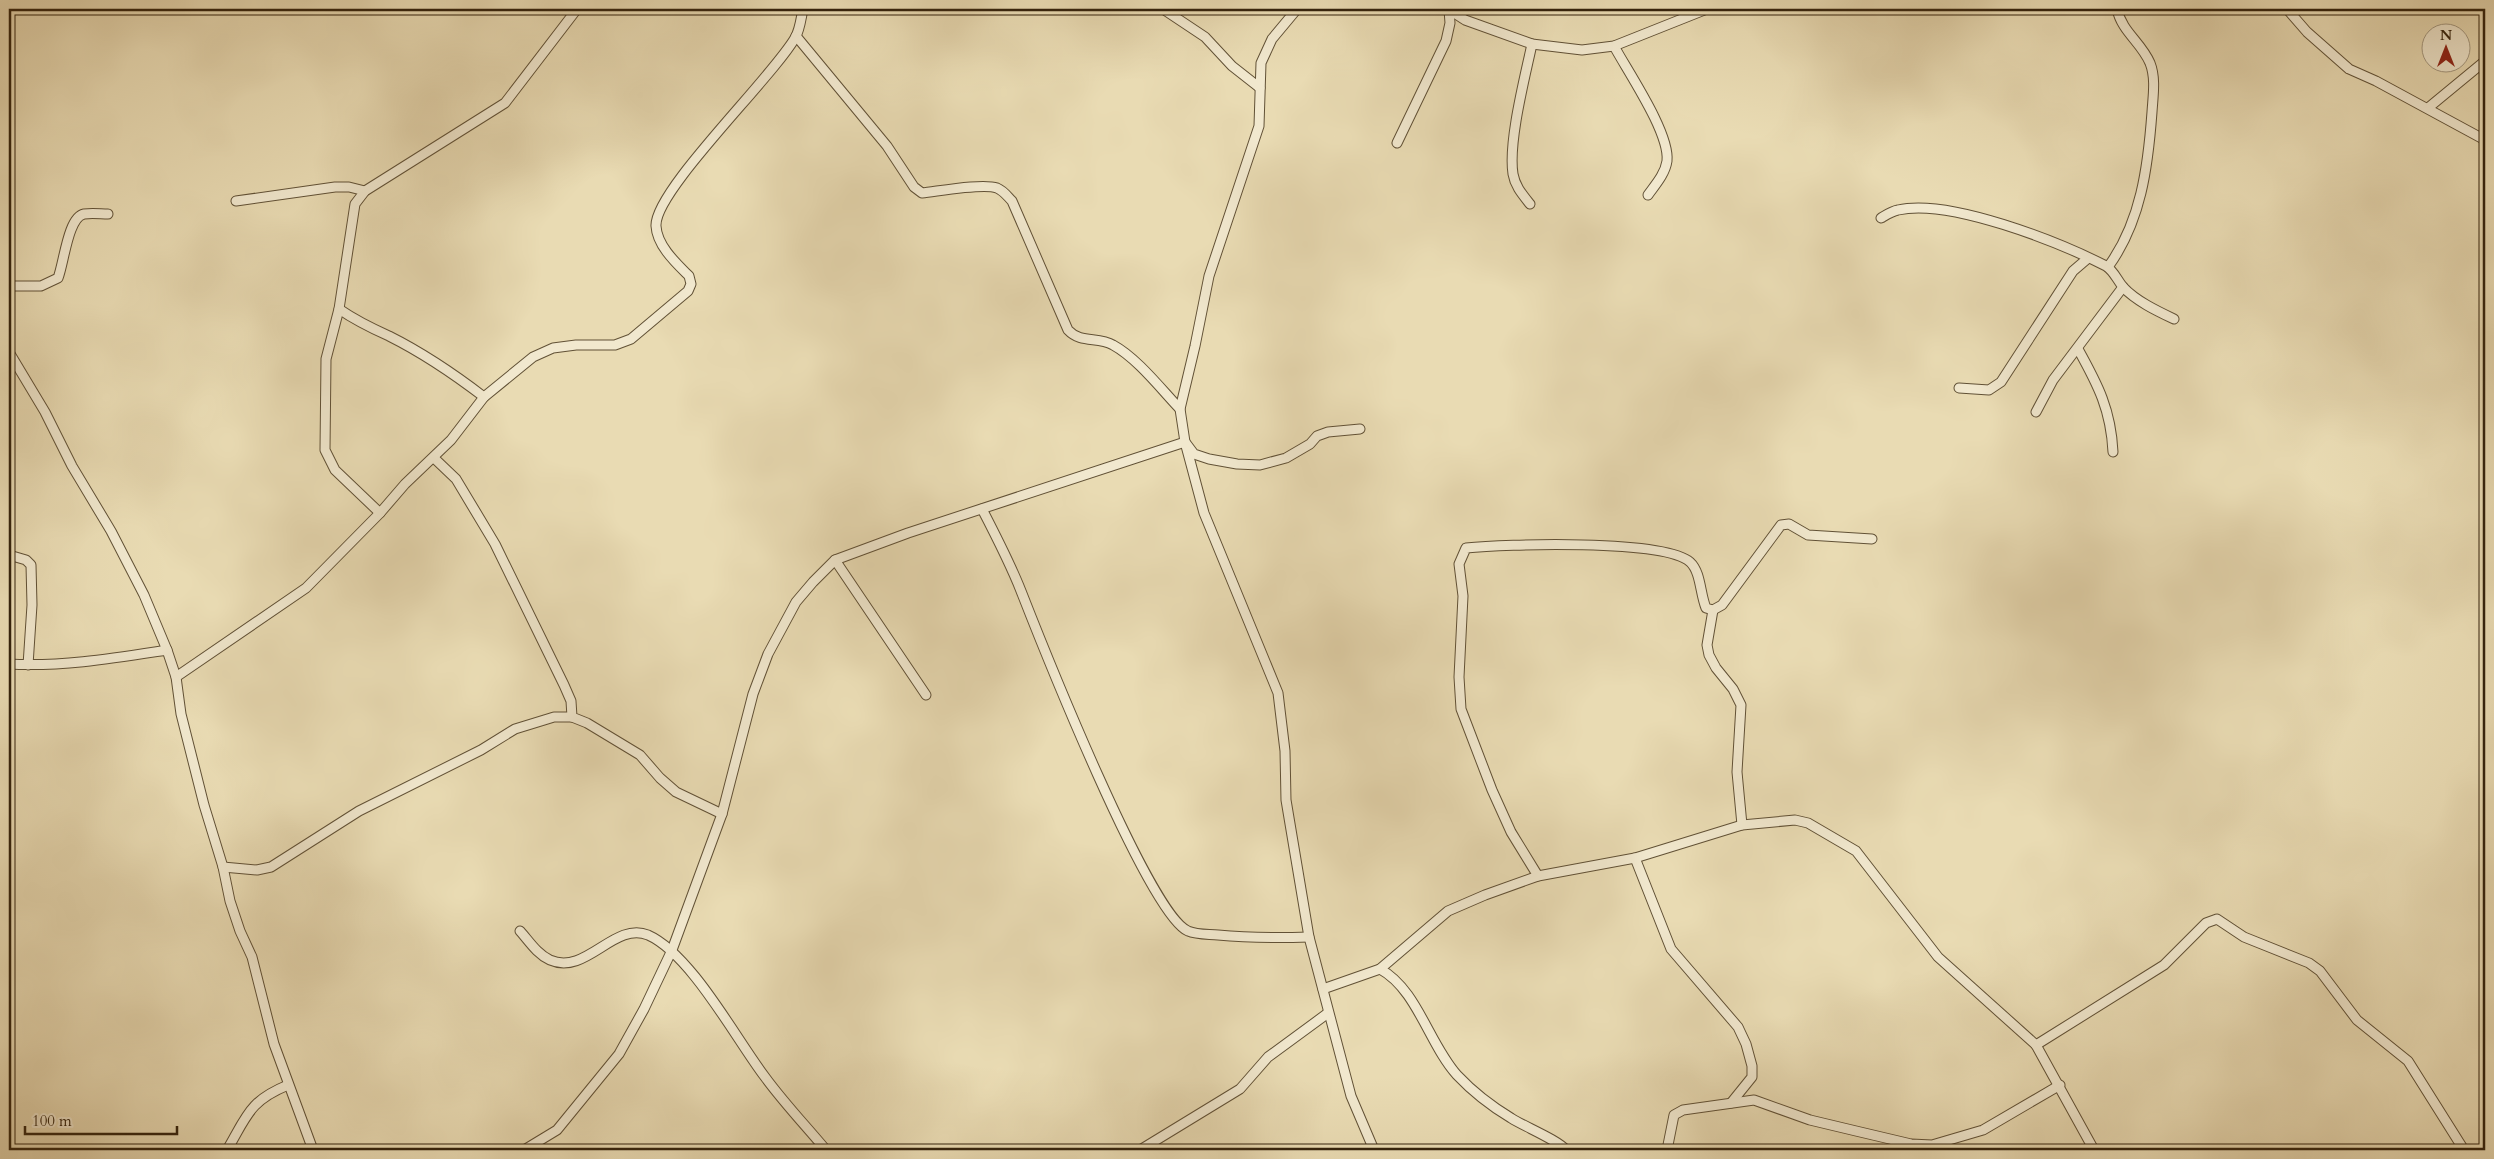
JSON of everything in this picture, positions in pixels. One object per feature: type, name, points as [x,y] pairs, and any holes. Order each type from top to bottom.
[{"type":"street","points":[[380,513],[335,470],[325,450],[326,364],[339,308],[355,204],[365,192],[505,103],[577,9]]},
{"type":"street","points":[[176,677],[306,588],[380,513],[405,484],[434,458],[484,397],[533,357],[553,348],[576,345],[615,345],[631,340],[688,291],[691,284],[689,276],[659,239],[656,226],[658,212],[691,164],[775,66],[796,36],[803,9]]},
{"type":"street","points":[[1163,9],[1205,37],[1232,66],[1260,88]]},
{"type":"street","points":[[1297,9],[1272,39],[1261,63],[1259,126],[1209,276],[1196,346],[1180,409],[1185,442],[1204,513],[1278,693],[1285,751],[1286,800],[1308,937],[1350,1096],[1374,1150]]},
{"type":"street","points":[[1448,10],[1466,20],[1532,44],[1582,50],[1614,46],[1706,9]]},
{"type":"street","points":[[2108,267],[2122,249],[2148,168],[2154,81],[2150,63],[2119,21],[2117,9]]},
{"type":"street","points":[[2288,9],[2307,32],[2349,68],[2428,108],[2485,140]]},
{"type":"street","points":[[1397,143],[1446,41],[1450,23],[1448,10]]},
{"type":"street","points":[[796,36],[887,146],[914,187],[922,193],[982,188],[995,188],[1003,191],[1012,201],[1068,330],[1074,337],[1112,344],[1126,354],[1180,409]]},
{"type":"street","points":[[1530,204],[1518,189],[1513,173],[1515,138],[1532,44]]},
{"type":"street","points":[[1614,46],[1663,135],[1667,160],[1663,174],[1648,194]]},
{"type":"street","points":[[2428,108],[2485,60]]},
{"type":"street","points":[[236,201],[335,187],[349,187],[365,192]]},
{"type":"street","points":[[1881,218],[1897,210],[1922,208],[1993,220],[2072,250],[2087,259],[2108,267],[2123,287],[2150,307],[2174,319]]},
{"type":"street","points":[[9,286],[41,286],[58,278],[74,222],[82,214],[108,214]]},
{"type":"street","points":[[1959,388],[1989,390],[2001,382],[2074,271],[2087,259]]},
{"type":"street","points":[[2036,412],[2053,380],[2123,287]]},
{"type":"street","points":[[339,308],[363,325],[389,336],[435,362],[484,397]]},
{"type":"street","points":[[2078,349],[2098,383],[2108,410],[2113,452]]},
{"type":"street","points":[[9,352],[45,412],[72,466],[111,531],[144,595],[167,650],[176,677],[181,714],[204,805],[223,867],[230,901],[252,957],[274,1044],[313,1150]]},
{"type":"street","points":[[1185,442],[1194,454],[1209,459],[1237,464],[1260,465],[1286,458],[1310,444],[1317,436],[1328,432],[1360,429]]},
{"type":"street","points":[[524,1150],[557,1130],[619,1054],[644,1009],[672,950],[722,814],[753,694],[768,654],[796,602],[835,560],[1185,442]]},
{"type":"street","points":[[434,458],[456,479],[495,544],[571,701],[572,717]]},
{"type":"street","points":[[982,509],[1008,561],[1109,802],[1148,876],[1177,923],[1188,931],[1207,934],[1258,938],[1308,937]]},
{"type":"street","points":[[1538,876],[1507,823],[1492,790],[1461,709],[1459,677],[1463,596],[1459,564],[1466,548],[1493,545],[1604,544],[1674,554],[1689,560],[1696,570],[1702,600],[1706,608],[1713,610],[1722,605],[1781,525],[1788,524],[1808,535],[1872,539]]},
{"type":"street","points":[[9,555],[26,560],[31,565],[32,605],[28,665]]},
{"type":"street","points":[[835,560],[926,695]]},
{"type":"street","points":[[1713,610],[1707,645],[1709,655],[1716,668],[1733,689],[1741,705],[1737,772],[1742,825]]},
{"type":"street","points":[[9,664],[28,665],[94,661],[167,650]]},
{"type":"street","points":[[223,867],[257,870],[271,867],[359,811],[481,750],[515,729],[554,718],[572,717],[587,722],[640,755],[660,778],[676,792],[722,814]]},
{"type":"street","points":[[1323,989],[1380,969],[1448,911],[1538,876],[1635,858],[1742,825],[1795,820],[1808,823],[1856,851],[1938,957],[2036,1044],[2094,1150]]},
{"type":"street","points":[[1635,858],[1671,949],[1738,1028],[1746,1044],[1752,1066],[1752,1077],[1730,1105]]},
{"type":"street","points":[[2036,1044],[2157,970],[2206,923],[2216,919],[2244,938],[2309,963],[2320,971],[2356,1020],[2408,1061],[2464,1150]]},
{"type":"street","points":[[520,931],[540,954],[551,961],[566,962],[590,955],[621,936],[635,931],[672,950],[702,987],[766,1079],[826,1150]]},
{"type":"street","points":[[1380,969],[1399,982],[1448,1064],[1458,1076],[1478,1095],[1510,1117],[1566,1150]]},
{"type":"street","points":[[1140,1150],[1240,1089],[1268,1056],[1328,1013]]},
{"type":"street","points":[[227,1150],[254,1104],[268,1093],[288,1085]]},
{"type":"street","points":[[1667,1150],[1674,1115],[1683,1110],[1730,1105],[1743,1100],[1754,1100],[1810,1120],[1856,1132],[1911,1144],[1932,1145],[1983,1130],[2060,1085]]}]
